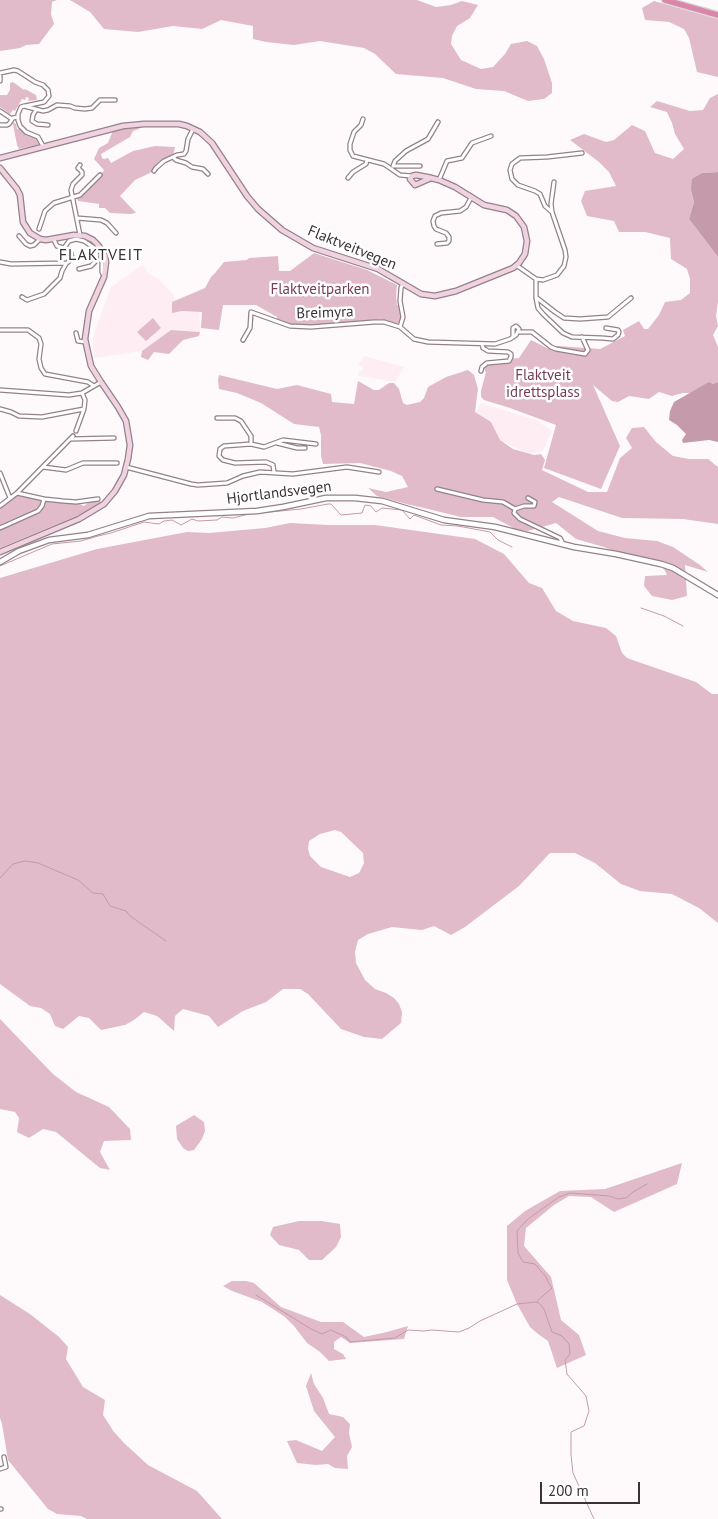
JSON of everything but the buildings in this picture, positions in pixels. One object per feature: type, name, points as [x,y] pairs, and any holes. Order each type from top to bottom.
[{"type":"highway","points":[[665,0],[718,15]]},
{"type":"main road","name":"Flaktveitvegen","points":[[0,158],[133,124],[179,124],[200,132],[212,143],[247,196],[258,209],[282,230],[313,248],[378,269],[421,294],[435,296],[445,294],[516,266]]},
{"type":"main road","points":[[0,168],[20,195],[25,227],[30,233],[40,239],[54,240],[80,235],[88,237],[96,242],[105,256],[106,270],[89,311],[85,332],[86,342],[91,366],[126,421],[130,445],[126,467],[120,483],[104,504],[79,519],[0,552]]},
{"type":"main road","points":[[431,178],[414,185],[411,182],[412,176],[431,178],[439,180],[455,187],[484,205],[513,213],[522,223],[526,232],[526,248],[522,259],[516,266]]},
{"type":"street","points":[[0,80],[0,75],[14,70],[43,85],[48,90],[49,96],[44,102],[24,106],[19,111],[18,117],[18,122],[22,129],[38,138],[43,146]]},
{"type":"street","points":[[24,106],[45,111],[57,105],[92,108],[100,100],[115,100]]},
{"type":"street","points":[[0,110],[12,118],[18,117]]},
{"type":"street","points":[[36,110],[32,121],[37,124],[48,125]]},
{"type":"street","points":[[0,125],[10,124],[12,118]]},
{"type":"street","points":[[363,119],[361,125],[356,128],[350,144],[350,150],[354,156],[384,164],[400,175],[412,176]]},
{"type":"street","points":[[392,168],[395,161],[406,151],[428,139],[438,122]]},
{"type":"street","points":[[154,171],[173,157],[184,154],[193,128]]},
{"type":"street","points":[[439,180],[446,161],[462,158],[472,143],[491,136]]},
{"type":"street","points":[[552,212],[545,206],[540,194],[515,182],[510,170],[512,164],[520,158],[547,158],[582,153]]},
{"type":"street","points":[[173,157],[208,174]]},
{"type":"street","points":[[348,178],[353,172],[366,164],[367,160]]},
{"type":"street","points":[[80,164],[78,168],[83,174],[73,184],[71,190],[80,235]]},
{"type":"street","points":[[392,168],[420,166]]},
{"type":"street","points":[[75,206],[80,195],[100,175]]},
{"type":"street","points":[[516,266],[536,279],[548,279],[557,275],[562,270],[566,261],[565,250],[552,212],[551,197],[554,182]]},
{"type":"street","points":[[39,229],[45,211],[54,203],[80,195]]},
{"type":"street","points":[[437,244],[446,243],[449,241],[449,237],[434,226],[435,216],[441,213],[460,211],[466,207],[471,198]]},
{"type":"street","points":[[77,218],[101,220],[116,233]]},
{"type":"street","points":[[19,236],[30,246],[40,239]]},
{"type":"street","points":[[64,248],[69,241],[76,239],[84,241],[93,247],[97,255],[95,262],[91,266],[79,269]]},
{"type":"street","points":[[22,297],[28,300],[44,294],[60,278],[64,267],[72,258],[71,253],[57,246],[54,240]]},
{"type":"street","points":[[0,262],[11,264],[67,263]]},
{"type":"street","points":[[536,279],[536,298],[540,311],[567,335],[614,339],[618,335],[618,330],[606,328]]},
{"type":"street","points":[[400,327],[403,318],[400,301],[403,283]]},
{"type":"street","points":[[536,298],[564,318],[580,319],[608,317],[631,298]]},
{"type":"street","name":"Breimyra","points":[[243,340],[250,328],[251,312],[290,326],[311,327],[384,322],[400,327],[412,337],[422,341],[494,344],[513,337],[518,332],[518,327],[514,327],[513,337]]},
{"type":"street","points":[[0,330],[28,330],[39,338],[41,344],[39,359],[45,374],[88,382],[94,386]]},
{"type":"street","points":[[518,332],[532,332],[551,347],[585,354],[588,350],[582,337]]},
{"type":"street","points":[[76,333],[78,342],[86,342]]},
{"type":"street","name":"Breimyra","points":[[481,371],[482,367],[487,363],[509,361],[512,357],[508,352],[485,350],[482,344]]},
{"type":"street","points":[[0,390],[68,395],[82,393],[101,382]]},
{"type":"street","points":[[76,431],[84,409],[85,400],[82,393]]},
{"type":"street","points":[[0,409],[19,416],[42,417],[84,409]]},
{"type":"street","points":[[217,418],[235,418],[241,421],[251,436],[252,444]]},
{"type":"street","points":[[0,506],[17,493],[72,438],[114,438]]},
{"type":"street","points":[[274,472],[274,468],[270,463],[266,462],[235,463],[223,460],[219,456],[220,449],[224,446],[252,444],[264,447],[283,440],[316,444]]},
{"type":"street","points":[[276,443],[305,448]]},
{"type":"street","points":[[43,467],[66,470],[86,463],[117,463]]},
{"type":"street","points":[[126,467],[198,485],[227,483],[251,473],[274,472],[293,474],[347,467],[379,472]]},
{"type":"street","points":[[0,472],[10,498]]},
{"type":"street","name":"Hjortlandsvegen","points":[[437,489],[483,500],[503,502],[514,509],[514,513],[520,519],[560,538],[563,544]]},
{"type":"street","points":[[17,493],[44,499],[76,502],[98,499]]},
{"type":"street","name":"Hjortlandsvegen","points":[[0,562],[18,551],[49,540],[88,535],[149,516],[257,510],[326,498],[356,498],[382,501],[444,520],[495,527],[563,544],[669,566],[718,595]]},
{"type":"street","points":[[514,509],[534,506],[535,502],[528,498]]},
{"type":"street","points":[[0,528],[38,511],[44,499]]},
{"type":"street","points":[[0,1469],[6,1467],[4,1457]]},
{"type":"shaded area","points":[[718,172],[718,257],[689,219],[694,202],[691,190],[692,179],[702,173]]},
{"type":"shaded area","points":[[143,265],[149,274],[158,279],[173,294],[176,302],[199,303],[200,332],[171,330],[142,351],[94,358],[93,337],[111,287]]},
{"type":"shaded area","points":[[364,356],[404,367],[395,382],[359,376],[358,372],[363,371],[363,366],[358,365]]},
{"type":"shaded area","points":[[709,382],[713,384],[718,382],[718,442],[709,440],[683,443],[682,440],[686,434],[669,420],[670,411],[674,402]]},
{"type":"shaded area","points":[[481,403],[536,420],[552,431],[543,451],[529,454],[488,434],[475,413]]},
{"type":"green space","points":[[0,0],[57,0],[52,2],[51,14],[54,24],[39,44],[0,51]]},
{"type":"green space","points":[[70,0],[417,0],[436,7],[462,1],[478,5],[470,18],[457,26],[452,36],[451,44],[461,60],[481,69],[493,67],[511,44],[527,41],[537,46],[544,59],[552,83],[552,93],[544,99],[528,101],[504,91],[476,89],[443,78],[396,74],[375,54],[364,48],[320,41],[294,45],[266,42],[253,39],[253,26],[221,20],[202,29],[173,26],[138,32],[104,29],[90,12]]},
{"type":"green space","points":[[654,1],[718,19],[718,77],[697,72],[689,38],[684,29],[669,22],[645,20],[642,8]]},
{"type":"green space","points":[[13,82],[24,90],[36,95],[37,100],[28,101],[29,98],[26,97],[25,100],[22,99],[15,111],[13,110],[10,114],[0,107],[0,95],[7,95],[10,90],[10,83]]},
{"type":"green space","name":"Flaktveit idrettsplass","points":[[718,94],[718,172],[702,173],[691,190],[694,202],[689,219],[718,257],[718,302],[716,316],[718,326],[713,335],[718,347],[718,382],[709,383],[692,393],[672,396],[659,392],[649,399],[629,396],[618,402],[612,401],[593,385],[620,446],[601,489],[544,468],[556,425],[484,400],[481,397],[486,372],[483,362],[519,358],[531,340],[549,349],[558,346],[600,349],[625,336],[623,330],[639,321],[644,329],[648,329],[659,315],[665,302],[681,300],[690,293],[690,279],[687,269],[671,259],[670,238],[645,232],[619,232],[614,221],[587,216],[581,201],[585,191],[616,186],[609,172],[599,162],[570,140],[584,134],[606,142],[614,140],[632,125],[645,131],[655,153],[673,159],[684,149],[675,134],[667,112],[650,107],[657,101],[690,111],[703,110],[710,98]]},
{"type":"green space","points":[[13,122],[16,124],[17,129],[37,139],[38,145],[19,149],[13,124],[10,125]]},
{"type":"green space","points":[[140,127],[133,131],[130,137],[101,154],[102,158],[108,158],[111,163],[133,151],[155,146],[175,147],[173,156],[150,173],[135,180],[120,196],[136,213],[110,213],[105,208],[99,208],[99,204],[78,201],[76,195],[80,194],[104,170],[94,159],[99,148],[108,143],[113,130]]},
{"type":"green space","name":"Flaktveitparken","points":[[314,253],[367,270],[397,285],[396,297],[401,320],[397,324],[381,319],[294,325],[277,320],[277,317],[256,305],[223,305],[219,330],[201,328],[202,312],[182,311],[172,313],[172,302],[205,288],[211,277],[224,262],[278,256],[279,271],[290,271]]},
{"type":"green space","points":[[153,318],[161,328],[146,341],[137,332]]},
{"type":"green space","points":[[171,330],[200,332],[199,336],[183,340],[169,354],[154,352],[148,360],[141,357],[142,351]]},
{"type":"green space","points":[[468,370],[474,375],[478,389],[475,412],[491,422],[500,440],[513,449],[534,455],[541,454],[545,460],[542,470],[588,492],[607,492],[620,458],[632,448],[626,438],[632,428],[644,427],[656,442],[673,456],[689,459],[708,459],[718,467],[718,524],[683,519],[622,518],[559,497],[552,502],[598,531],[625,538],[657,541],[673,547],[700,565],[708,572],[685,565],[687,596],[672,600],[652,596],[644,586],[645,576],[667,575],[664,569],[653,560],[614,551],[576,539],[556,523],[528,531],[517,530],[493,517],[461,517],[377,496],[368,488],[386,492],[408,487],[402,476],[391,471],[360,463],[323,464],[319,427],[294,424],[261,403],[237,393],[219,389],[218,380],[219,375],[277,389],[297,385],[331,394],[332,402],[354,404],[358,381],[374,390],[379,390],[389,383],[394,383],[399,389],[403,403],[407,405],[420,402],[424,398],[428,387],[446,377]]},
{"type":"green space","points":[[17,495],[41,500],[42,504],[39,510],[0,527],[0,507]]},
{"type":"green space","points":[[97,499],[101,502],[89,511],[0,548],[0,529],[39,513],[46,501],[78,503],[84,506]]},
{"type":"green space","points":[[290,523],[375,525],[475,539],[504,554],[529,583],[542,588],[556,611],[573,621],[606,628],[616,636],[622,653],[627,658],[696,682],[712,694],[718,694],[718,923],[699,908],[672,894],[640,891],[621,884],[595,863],[575,853],[550,853],[519,886],[465,927],[451,935],[434,926],[422,930],[392,927],[368,934],[358,940],[355,952],[356,963],[365,980],[375,989],[394,998],[402,1012],[401,1023],[382,1039],[364,1037],[341,1029],[308,994],[300,989],[283,989],[266,1002],[243,1011],[218,1027],[209,1016],[183,1009],[175,1016],[174,1031],[157,1016],[144,1012],[125,1025],[101,1030],[89,1018],[79,1016],[63,1029],[55,1026],[50,1014],[41,1008],[30,1006],[0,984],[0,578],[97,549],[187,532],[209,533],[265,528]],"holes":[[[335,830],[341,832],[363,853],[364,863],[359,873],[350,877],[321,867],[310,856],[308,849],[309,841],[320,834]]]},
{"type":"green space","points":[[0,1019],[53,1074],[76,1092],[109,1107],[130,1129],[131,1140],[104,1141],[100,1152],[110,1170],[100,1168],[56,1132],[43,1129],[29,1138],[17,1132],[19,1118],[15,1112],[0,1109]]},
{"type":"green space","points":[[194,1115],[204,1122],[205,1131],[194,1150],[188,1151],[183,1148],[177,1139],[176,1126]]},
{"type":"green space","points":[[682,1163],[677,1184],[614,1212],[591,1197],[569,1196],[554,1205],[526,1228],[524,1246],[551,1277],[561,1320],[579,1335],[586,1355],[557,1368],[548,1341],[530,1327],[517,1304],[507,1280],[507,1226],[525,1211],[560,1191],[605,1189]]},
{"type":"green space","points":[[299,1221],[322,1221],[340,1224],[341,1237],[336,1247],[322,1260],[309,1260],[299,1250],[279,1245],[270,1235],[273,1227]]},
{"type":"green space","points":[[232,1281],[254,1283],[281,1307],[321,1322],[343,1322],[364,1337],[408,1326],[404,1339],[350,1343],[341,1337],[334,1342],[334,1349],[343,1354],[346,1359],[329,1361],[307,1343],[285,1317],[262,1302],[223,1286]]},
{"type":"green space","points":[[0,1295],[30,1314],[59,1337],[68,1347],[66,1359],[83,1387],[105,1400],[103,1415],[124,1443],[148,1465],[197,1491],[222,1519],[87,1519],[81,1516],[57,1514],[48,1509],[8,1460],[0,1418]]},
{"type":"green space","points":[[311,1373],[314,1384],[323,1398],[329,1414],[343,1417],[350,1424],[349,1433],[352,1447],[347,1456],[348,1469],[335,1468],[328,1464],[297,1463],[287,1441],[296,1440],[322,1451],[335,1437],[314,1411],[306,1386]]},
{"type":"waterway","points":[[0,566],[52,544],[81,541],[144,522],[159,524],[172,520],[181,525],[192,519],[198,521],[217,520],[222,517],[233,518],[249,514],[301,509],[328,504],[331,504],[341,515],[362,513],[365,505],[371,506],[376,512],[382,508],[402,510],[410,519],[414,515],[441,525],[490,532],[498,540],[512,547]]},
{"type":"waterway","points":[[641,608],[664,616],[683,626]]},
{"type":"waterway","points":[[0,878],[13,864],[25,861],[38,863],[78,880],[93,893],[103,894],[110,906],[126,911],[130,916],[166,941]]},
{"type":"waterway","points":[[537,1301],[552,1288],[535,1264],[523,1262],[518,1253],[517,1231],[528,1219],[559,1197],[570,1193],[609,1196],[618,1199],[626,1198],[647,1184]]},
{"type":"waterway","points":[[256,1295],[311,1329],[322,1334],[331,1330],[346,1337],[350,1342],[395,1338],[408,1330],[459,1332],[517,1304],[539,1303],[544,1309],[552,1332],[562,1336],[569,1344],[570,1354],[565,1360],[567,1374],[586,1396],[589,1411],[584,1426],[571,1432],[571,1455],[573,1473],[594,1519]]},
{"type":"district","name":"FLAKTVEIT","points":[[101,255]]}]
